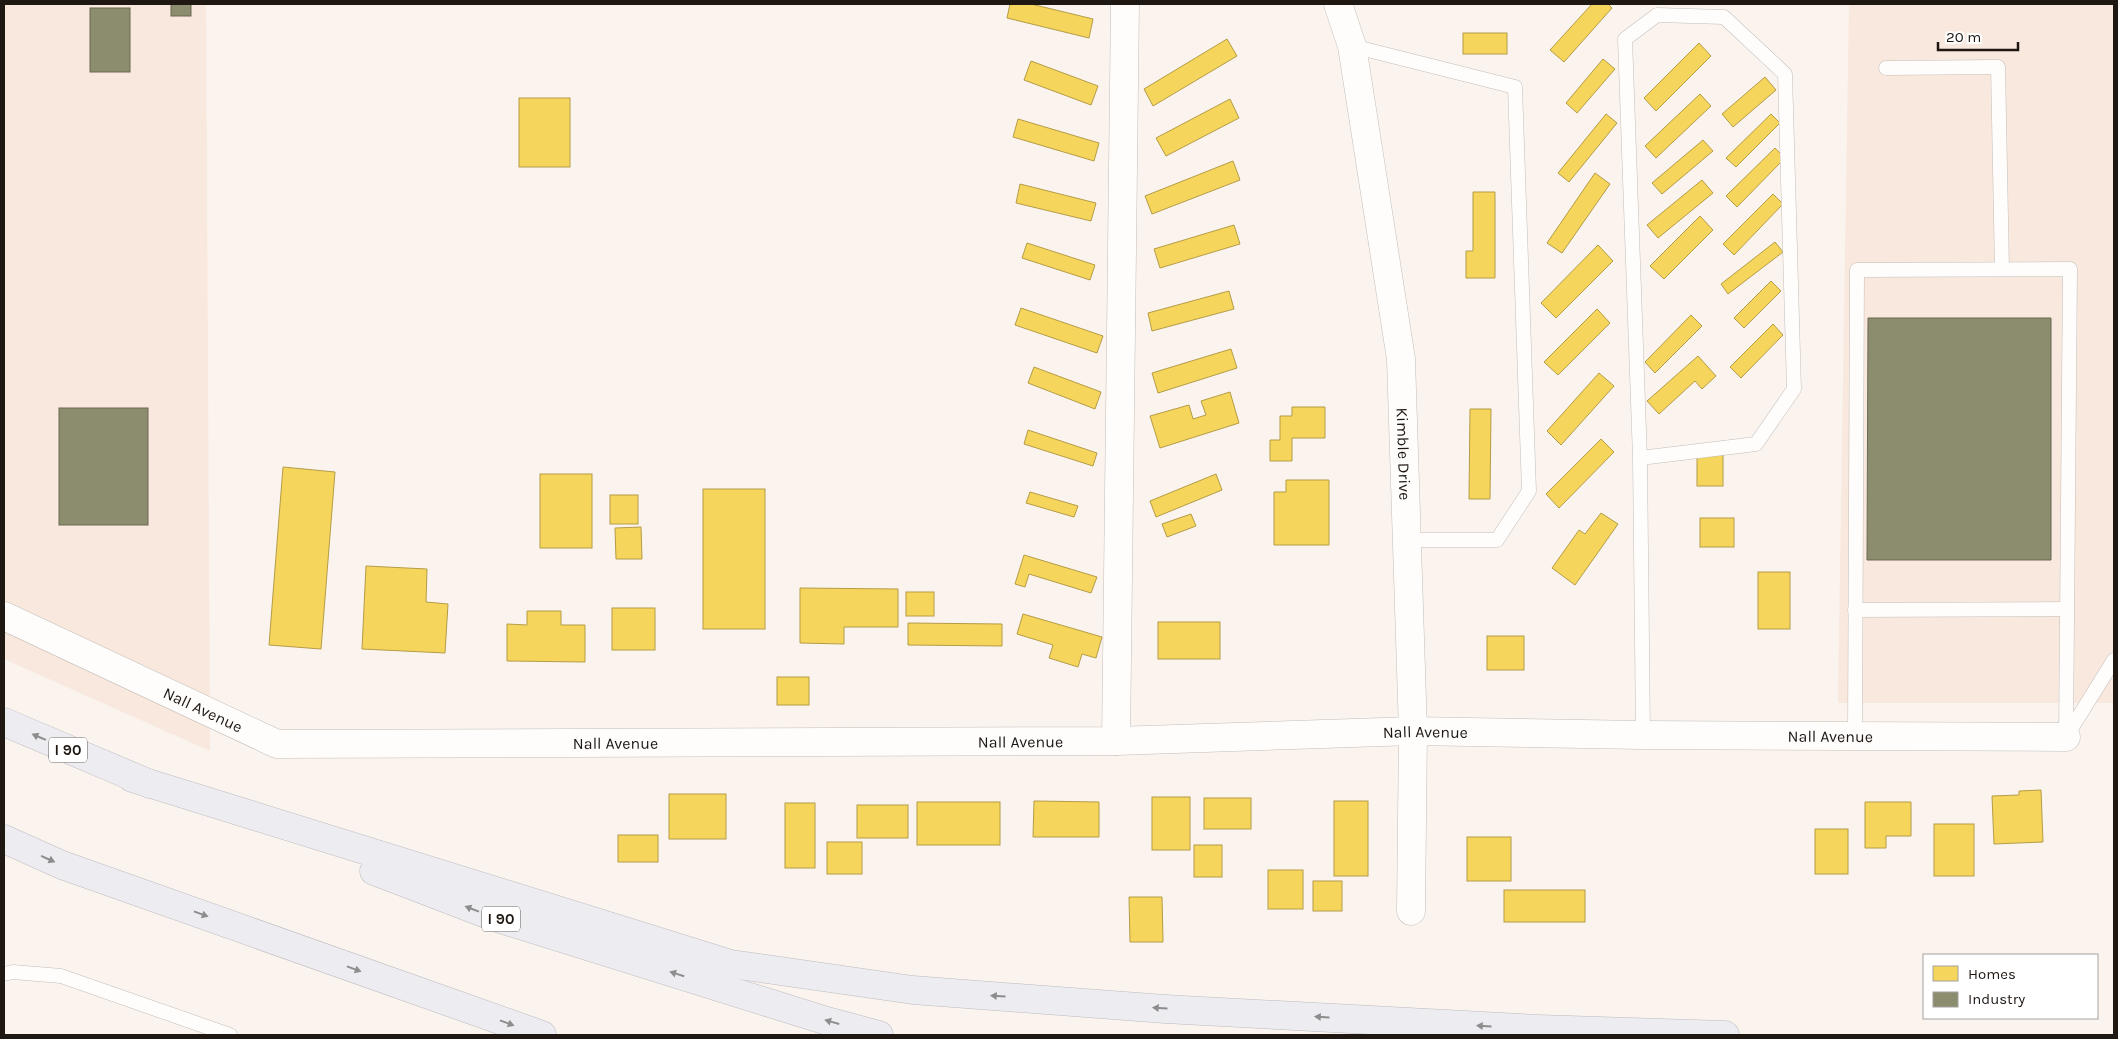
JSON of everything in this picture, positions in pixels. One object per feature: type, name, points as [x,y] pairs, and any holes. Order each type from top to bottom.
[{"type":"highway","name":"I 90","points":[[4,722],[132,778],[494,917],[818,1018],[879,1035]]},
{"type":"highway","points":[[132,778],[731,964],[913,990],[1107,1004],[1538,1029],[1725,1035]]},
{"type":"highway","points":[[4,839],[62,865],[542,1035]]},
{"type":"street","points":[[1116,741],[1125,4]]},
{"type":"street","name":"Kimble Drive","points":[[1338,4],[1352,46],[1401,359],[1413,731],[1411,911]]},
{"type":"street","name":"Nall Avenue","points":[[4,616],[277,744],[1116,741],[1413,731],[1642,735],[2066,737]]},
{"type":"lane","points":[[1640,458],[1756,444],[1794,389],[1785,74],[1724,17],[1657,15],[1625,39],[1640,458],[1642,735]]},
{"type":"lane","points":[[1352,46],[1515,86],[1529,491],[1497,540],[1407,540]]},
{"type":"lane","points":[[1886,68],[1998,67],[2002,268]]},
{"type":"lane","points":[[1855,736],[1857,270],[2070,268],[2066,737]]},
{"type":"lane","points":[[1855,610],[2067,609]]},
{"type":"lane","points":[[2066,737],[2114,660]]},
{"type":"lane","points":[[4,974],[13,972],[61,976],[230,1035]]},
{"type":"shaded area","points":[[4,4],[206,4],[210,751],[4,659]]},
{"type":"shaded area","points":[[1849,4],[2114,4],[2114,703],[1838,703]]},
{"type":"building: Homes","points":[[1010,4],[1031,4],[1093,19],[1089,38],[1007,18]]},
{"type":"building: Homes","points":[[1592,4],[1608,4],[1612,8],[1564,62],[1550,50]]},
{"type":"building: Homes","points":[[1463,33],[1507,33],[1507,54],[1463,54]]},
{"type":"building: Homes","points":[[1227,39],[1237,56],[1153,106],[1144,89]]},
{"type":"building: Homes","points":[[1699,43],[1711,56],[1656,111],[1644,98]]},
{"type":"building: Homes","points":[[1603,59],[1615,69],[1577,113],[1566,103]]},
{"type":"building: Homes","points":[[1031,61],[1098,86],[1091,105],[1024,80]]},
{"type":"building: Homes","points":[[1765,77],[1776,90],[1733,127],[1722,114]]},
{"type":"building: Homes","points":[[1700,94],[1711,106],[1656,158],[1645,146]]},
{"type":"building: Homes","points":[[519,98],[570,98],[570,167],[519,167]]},
{"type":"building: Homes","points":[[1230,99],[1239,118],[1166,156],[1156,138]]},
{"type":"building: Homes","points":[[1606,114],[1617,123],[1569,182],[1558,173]]},
{"type":"building: Homes","points":[[1771,114],[1780,123],[1736,167],[1726,158]]},
{"type":"building: Homes","points":[[1018,119],[1099,143],[1094,161],[1013,137]]},
{"type":"building: Homes","points":[[1703,140],[1713,151],[1662,194],[1652,183]]},
{"type":"building: Homes","points":[[1775,148],[1785,158],[1737,207],[1726,196]]},
{"type":"building: Homes","points":[[1233,161],[1240,180],[1152,214],[1145,196]]},
{"type":"building: Homes","points":[[1595,173],[1610,184],[1562,253],[1547,243]]},
{"type":"building: Homes","points":[[1702,180],[1713,193],[1658,238],[1647,225]]},
{"type":"building: Homes","points":[[1020,184],[1096,203],[1091,221],[1016,203]]},
{"type":"building: Homes","points":[[1473,192],[1495,192],[1495,278],[1466,278],[1466,251],[1473,251]]},
{"type":"building: Homes","points":[[1773,194],[1783,204],[1734,255],[1723,244]]},
{"type":"building: Homes","points":[[1700,216],[1713,230],[1664,279],[1650,266]]},
{"type":"building: Homes","points":[[1234,225],[1240,244],[1160,268],[1154,249]]},
{"type":"building: Homes","points":[[1775,242],[1783,252],[1728,294],[1721,284]]},
{"type":"building: Homes","points":[[1027,243],[1095,265],[1090,280],[1022,258]]},
{"type":"building: Homes","points":[[1598,245],[1613,261],[1556,318],[1541,303]]},
{"type":"building: Homes","points":[[1771,281],[1781,291],[1744,328],[1734,318]]},
{"type":"building: Homes","points":[[1229,291],[1234,309],[1152,331],[1148,313]]},
{"type":"building: Homes","points":[[1021,308],[1103,336],[1097,353],[1015,325]]},
{"type":"building: Homes","points":[[1597,309],[1610,323],[1558,375],[1544,362]]},
{"type":"building: Homes","points":[[1691,315],[1702,326],[1655,373],[1645,362]]},
{"type":"building: Homes","points":[[1773,324],[1783,335],[1741,378],[1730,367]]},
{"type":"building: Homes","points":[[1231,349],[1237,368],[1158,393],[1152,373]]},
{"type":"building: Homes","points":[[1698,356],[1716,376],[1702,389],[1695,381],[1659,414],[1647,401]]},
{"type":"building: Homes","points":[[1034,367],[1101,392],[1095,409],[1028,383]]},
{"type":"building: Homes","points":[[1599,373],[1614,386],[1561,445],[1547,431]]},
{"type":"building: Homes","points":[[1230,392],[1239,423],[1160,448],[1150,416],[1189,405],[1193,419],[1206,415],[1201,401]]},
{"type":"building: Homes","points":[[1292,407],[1325,407],[1325,438],[1292,438],[1292,461],[1270,461],[1270,440],[1280,440],[1280,416],[1292,416]]},
{"type":"building: Homes","points":[[1470,409],[1491,409],[1490,499],[1469,499]]},
{"type":"building: Homes","points":[[1028,430],[1097,453],[1093,466],[1024,444]]},
{"type":"building: Homes","points":[[1601,439],[1614,452],[1559,508],[1546,494]]},
{"type":"building: Homes","points":[[1697,455],[1723,455],[1723,486],[1697,486]]},
{"type":"building: Homes","points":[[283,467],[335,472],[321,649],[269,645]]},
{"type":"building: Homes","points":[[540,474],[592,474],[592,548],[540,548]]},
{"type":"building: Homes","points":[[1216,474],[1222,490],[1156,517],[1150,501]]},
{"type":"building: Homes","points":[[1286,480],[1329,480],[1329,545],[1274,545],[1274,492],[1286,492]]},
{"type":"building: Homes","points":[[703,489],[765,489],[765,629],[703,629]]},
{"type":"building: Homes","points":[[1030,492],[1078,506],[1074,517],[1026,503]]},
{"type":"building: Homes","points":[[610,495],[638,495],[638,524],[610,524]]},
{"type":"building: Homes","points":[[1601,513],[1618,524],[1575,585],[1552,568],[1579,530],[1585,534]]},
{"type":"building: Homes","points":[[1191,514],[1196,526],[1167,537],[1162,524]]},
{"type":"building: Homes","points":[[1700,518],[1734,518],[1734,547],[1700,547]]},
{"type":"building: Homes","points":[[641,527],[642,559],[616,559],[615,528]]},
{"type":"building: Homes","points":[[1024,555],[1097,577],[1091,593],[1029,574],[1025,587],[1015,584]]},
{"type":"building: Homes","points":[[366,566],[427,569],[426,602],[448,604],[445,653],[362,649]]},
{"type":"building: Homes","points":[[1758,572],[1790,572],[1790,629],[1758,629]]},
{"type":"building: Homes","points":[[800,588],[898,589],[898,627],[844,627],[844,644],[800,643]]},
{"type":"building: Homes","points":[[906,592],[934,592],[934,616],[906,616]]},
{"type":"building: Homes","points":[[612,608],[655,608],[655,650],[612,650]]},
{"type":"building: Homes","points":[[527,611],[561,611],[561,625],[585,625],[585,662],[507,661],[507,624],[527,625]]},
{"type":"building: Homes","points":[[1023,614],[1102,637],[1096,658],[1082,654],[1078,667],[1049,658],[1053,645],[1017,634]]},
{"type":"building: Homes","points":[[1158,622],[1220,622],[1220,659],[1158,659]]},
{"type":"building: Homes","points":[[908,623],[1002,624],[1002,646],[908,645]]},
{"type":"building: Homes","points":[[1487,636],[1524,636],[1524,670],[1487,670]]},
{"type":"building: Homes","points":[[777,677],[809,677],[809,705],[777,705]]},
{"type":"building: Homes","points":[[2041,790],[2043,842],[1994,844],[1992,796],[2019,795],[2019,791]]},
{"type":"building: Homes","points":[[669,794],[726,794],[726,839],[669,839]]},
{"type":"building: Homes","points":[[1152,797],[1190,797],[1190,850],[1152,850]]},
{"type":"building: Homes","points":[[1204,798],[1251,798],[1251,829],[1204,829]]},
{"type":"building: Homes","points":[[1034,801],[1099,802],[1099,837],[1033,837]]},
{"type":"building: Homes","points":[[1334,801],[1368,801],[1368,876],[1334,876]]},
{"type":"building: Homes","points":[[917,802],[1000,802],[1000,845],[917,845]]},
{"type":"building: Homes","points":[[1865,802],[1911,802],[1911,836],[1886,836],[1886,848],[1865,848]]},
{"type":"building: Homes","points":[[785,803],[815,803],[815,868],[785,868]]},
{"type":"building: Homes","points":[[857,805],[908,805],[908,838],[857,838]]},
{"type":"building: Homes","points":[[1934,824],[1974,824],[1974,876],[1934,876]]},
{"type":"building: Homes","points":[[1815,829],[1848,829],[1848,874],[1815,874]]},
{"type":"building: Homes","points":[[618,835],[658,835],[658,862],[618,862]]},
{"type":"building: Homes","points":[[1467,837],[1511,837],[1511,881],[1467,881]]},
{"type":"building: Homes","points":[[827,842],[862,842],[862,874],[827,874]]},
{"type":"building: Homes","points":[[1194,845],[1222,845],[1222,877],[1194,877]]},
{"type":"building: Homes","points":[[1268,870],[1303,870],[1303,909],[1268,909]]},
{"type":"building: Homes","points":[[1313,881],[1342,881],[1342,911],[1313,911]]},
{"type":"building: Homes","points":[[1504,890],[1585,890],[1585,922],[1504,922]]},
{"type":"building: Homes","points":[[1129,897],[1162,897],[1163,942],[1130,942]]},
{"type":"building: Industry","points":[[171,4],[191,4],[191,16],[171,16]]},
{"type":"building: Industry","points":[[90,8],[130,8],[130,72],[90,72]]},
{"type":"building: Industry","points":[[1868,318],[2051,318],[2051,560],[1867,560]]},
{"type":"building: Industry","points":[[59,408],[148,408],[148,525],[59,525]]}]
